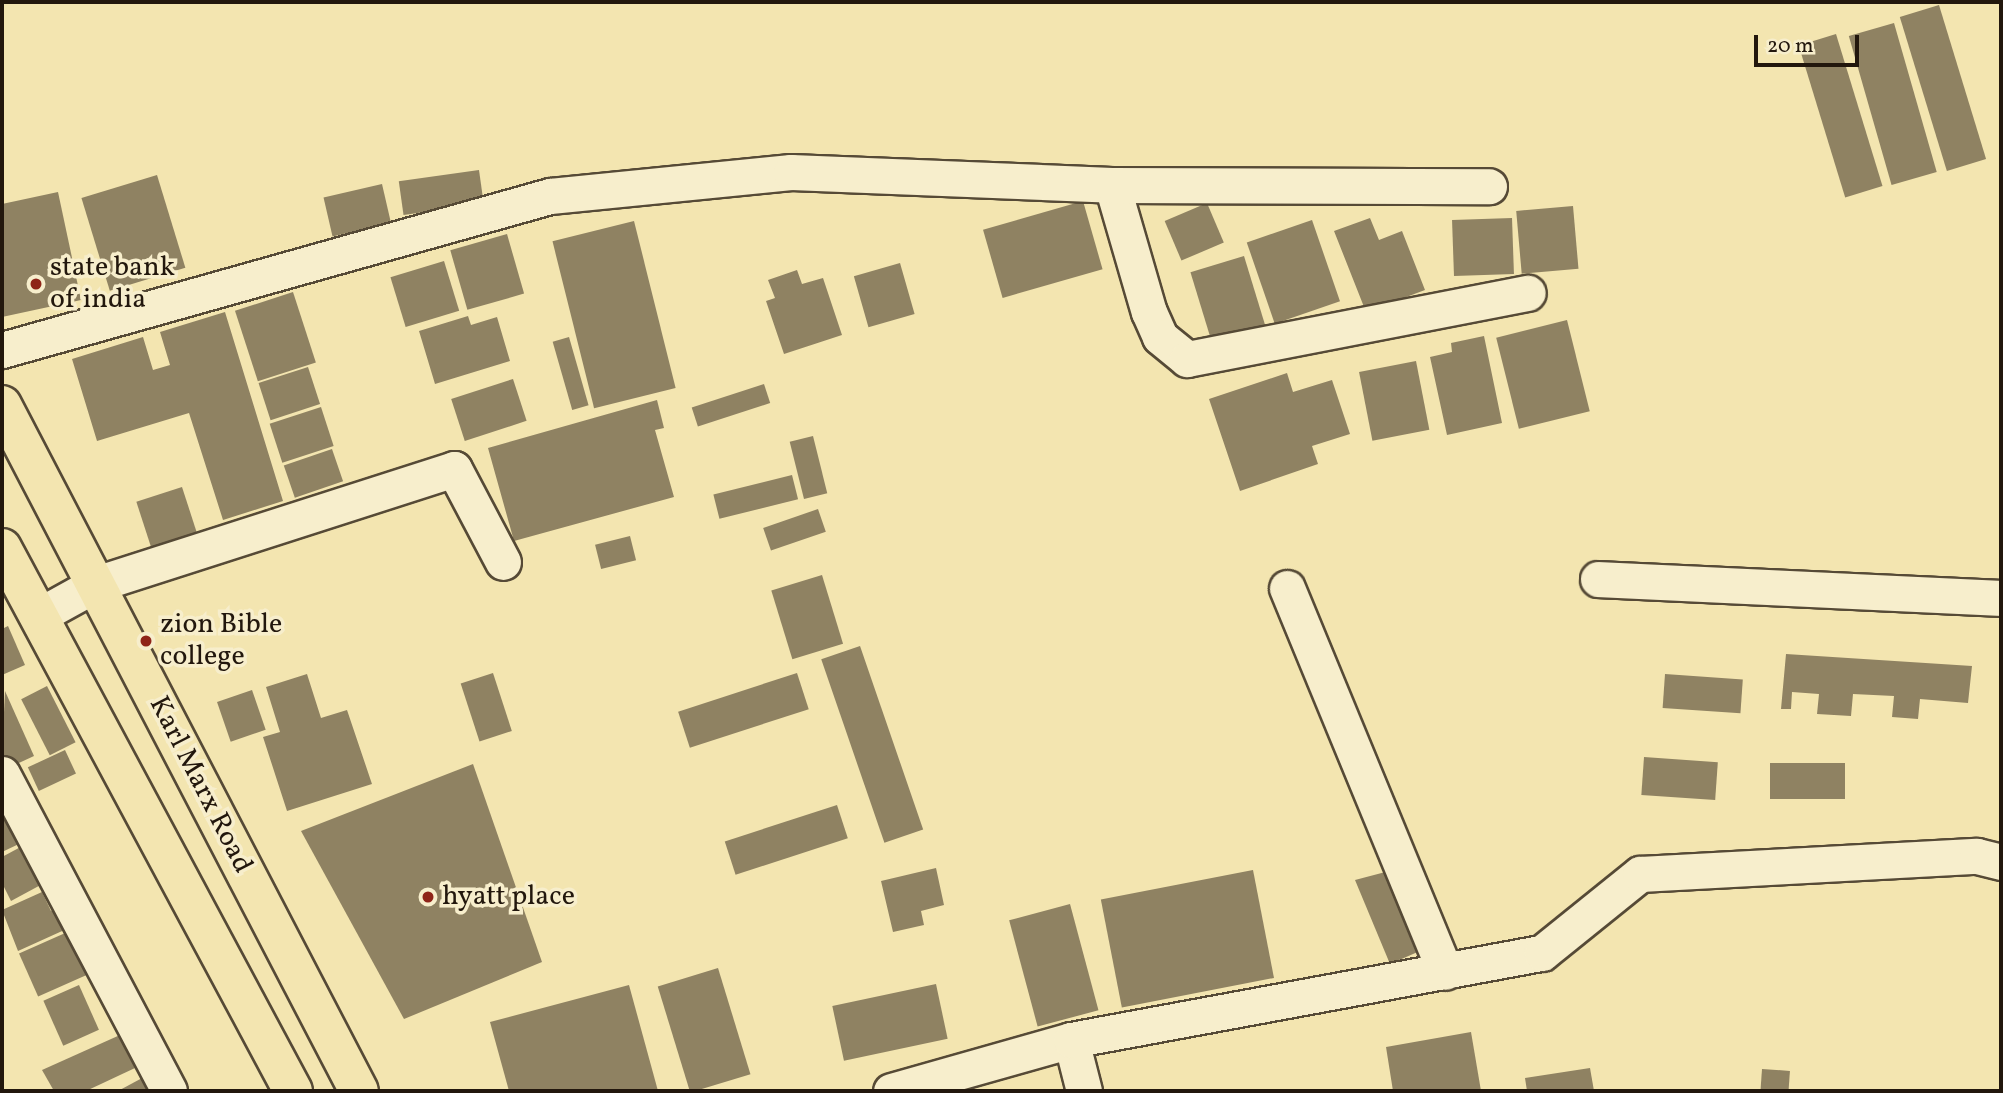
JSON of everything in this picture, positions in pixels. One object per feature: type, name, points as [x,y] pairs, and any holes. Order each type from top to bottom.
[{"type":"main road","name":"Karl Marx Road","points":[[2,405],[359,1091]]},
{"type":"main road","points":[[2,548],[293,1091]]},
{"type":"street","points":[[2,350],[550,196],[791,172],[1112,186],[1489,186]]},
{"type":"street","points":[[1112,186],[1149,312],[1160,337],[1187,359],[1528,293]]},
{"type":"street","points":[[38,616],[96,584],[454,469],[503,562]]},
{"type":"street","points":[[1598,579],[2001,598]]},
{"type":"street","points":[[1287,587],[1445,972]]},
{"type":"street","points":[[2,774],[169,1091]]},
{"type":"street","points":[[891,1091],[1071,1040],[1542,953],[1640,874],[1977,856],[2001,862]]},
{"type":"street","points":[[1071,1040],[1084,1091]]},
{"type":"building","points":[[1939,5],[1986,159],[1947,171],[1900,17]]},
{"type":"building","points":[[1894,23],[1937,172],[1892,185],[1849,36]]},
{"type":"building","points":[[1836,34],[1882,186],[1845,197],[1799,45]]},
{"type":"building","points":[[479,170],[484,204],[404,215],[399,181]]},
{"type":"building","points":[[157,175],[185,268],[110,291],[81,198]]},
{"type":"building","points":[[382,184],[391,223],[333,236],[324,197]]},
{"type":"building","points":[[58,192],[81,300],[2,317],[2,204]]},
{"type":"building","points":[[1083,201],[1103,269],[1003,298],[983,230]]},
{"type":"building","points":[[1207,203],[1224,243],[1181,261],[1165,221]]},
{"type":"building","points":[[1573,206],[1578,269],[1522,274],[1516,211]]},
{"type":"building","points":[[1370,218],[1379,240],[1402,231],[1425,290],[1366,312],[1334,231]]},
{"type":"building","points":[[1512,218],[1514,274],[1454,276],[1452,220]]},
{"type":"building","points":[[1312,220],[1340,301],[1275,324],[1247,242]]},
{"type":"building","points":[[634,221],[676,388],[594,408],[552,241]]},
{"type":"building","points":[[507,234],[524,294],[467,310],[450,250]]},
{"type":"building","points":[[1244,256],[1266,329],[1213,345],[1190,272]]},
{"type":"building","points":[[444,261],[459,311],[406,327],[390,277]]},
{"type":"building","points":[[900,263],[915,314],[868,327],[854,276]]},
{"type":"building","points":[[797,270],[802,284],[823,278],[842,335],[784,354],[766,301],[775,298],[768,280]]},
{"type":"building","points":[[293,292],[316,362],[258,381],[235,311]]},
{"type":"building","points":[[225,312],[283,501],[223,520],[189,413],[97,441],[72,359],[143,337],[153,370],[170,365],[160,332]]},
{"type":"building","points":[[468,316],[471,325],[497,317],[510,361],[435,384],[419,331]]},
{"type":"building","points":[[1567,320],[1590,411],[1519,429],[1496,338]]},
{"type":"building","points":[[1484,336],[1502,423],[1447,435],[1430,357],[1452,352],[1451,343]]},
{"type":"building","points":[[569,337],[589,405],[572,410],[553,342]]},
{"type":"building","points":[[1416,361],[1429,430],[1372,441],[1359,372]]},
{"type":"building","points":[[308,367],[320,404],[271,420],[259,383]]},
{"type":"building","points":[[1287,373],[1293,392],[1332,380],[1350,434],[1312,446],[1318,464],[1240,491],[1209,399]]},
{"type":"building","points":[[513,379],[527,421],[465,441],[451,399]]},
{"type":"building","points":[[764,384],[770,403],[698,427],[692,407]]},
{"type":"building","points":[[657,400],[664,428],[655,430],[674,497],[514,541],[488,448]]},
{"type":"building","points":[[321,407],[334,446],[282,463],[270,424]]},
{"type":"building","points":[[813,436],[827,493],[804,499],[790,442]]},
{"type":"building","points":[[332,449],[343,481],[295,498],[284,466]]},
{"type":"building","points":[[792,475],[798,499],[719,519],[713,495]]},
{"type":"building","points":[[182,487],[197,533],[151,547],[136,502]]},
{"type":"building","points":[[818,509],[826,532],[771,551],[763,528]]},
{"type":"building","points":[[630,536],[636,560],[601,569],[595,545]]},
{"type":"building","points":[[822,575],[843,644],[792,659],[771,590]]},
{"type":"building","points":[[8,626],[25,665],[2,675],[2,629]]},
{"type":"building","points":[[860,646],[923,829],[884,843],[821,659]]},
{"type":"building","points":[[1786,654],[1972,666],[1968,703],[1920,699],[1918,719],[1892,717],[1894,696],[1853,694],[1851,716],[1817,714],[1819,694],[1792,692],[1791,709],[1781,709]]},
{"type":"building","points":[[493,673],[512,731],[480,742],[461,684]]},
{"type":"building","points":[[797,673],[809,709],[690,748],[678,712]]},
{"type":"building","points":[[307,674],[321,718],[347,710],[372,784],[287,811],[263,737],[280,732],[266,687]]},
{"type":"building","points":[[1665,674],[1743,679],[1740,713],[1663,708]]},
{"type":"building","points":[[47,686],[76,742],[50,755],[21,699]]},
{"type":"building","points":[[252,690],[266,730],[231,742],[217,702]]},
{"type":"building","points":[[5,691],[34,756],[8,768],[2,754]]},
{"type":"building","points":[[65,750],[76,774],[39,791],[28,767]]},
{"type":"building","points":[[1644,757],[1718,762],[1715,800],[1641,795]]},
{"type":"building","points":[[1770,763],[1845,763],[1845,799],[1770,799]]},
{"type":"building","name":"hyatt place","points":[[473,764],[542,962],[404,1019],[301,831]]},
{"type":"building","points":[[837,805],[848,838],[736,875],[725,841]]},
{"type":"building","points":[[2,806],[21,843],[2,852]]},
{"type":"building","points":[[28,843],[48,881],[11,901],[2,883],[2,857]]},
{"type":"building","points":[[936,868],[944,905],[921,911],[924,925],[893,932],[881,881]]},
{"type":"building","points":[[1253,870],[1274,978],[1122,1008],[1101,900]]},
{"type":"building","points":[[1393,870],[1420,951],[1390,964],[1355,880]]},
{"type":"building","points":[[42,892],[51,911],[61,906],[71,927],[18,951],[2,910]]},
{"type":"building","points":[[1070,904],[1098,1010],[1038,1027],[1009,920]]},
{"type":"building","points":[[72,930],[91,973],[38,997],[19,954]]},
{"type":"building","points":[[718,968],[750,1074],[690,1091],[658,986]]},
{"type":"building","points":[[936,984],[948,1039],[844,1061],[832,1006]]},
{"type":"building","points":[[79,985],[99,1030],[63,1046],[43,1001]]},
{"type":"building","points":[[629,985],[658,1091],[509,1091],[490,1022]]},
{"type":"building","points":[[1471,1032],[1481,1091],[1393,1091],[1386,1047]]},
{"type":"building","points":[[120,1035],[135,1068],[86,1091],[54,1091],[42,1070]]},
{"type":"building","points":[[1590,1068],[1594,1091],[1527,1091],[1525,1078]]},
{"type":"building","points":[[1762,1069],[1790,1071],[1789,1091],[1760,1091]]},
{"type":"building","points":[[144,1077],[153,1091],[118,1091]]},
{"type":"place","name":"state bank of india","points":[[36,284]]},
{"type":"place","name":"zion Bible college","points":[[146,641]]},
{"type":"place","name":"hyatt place","points":[[428,897]]}]
